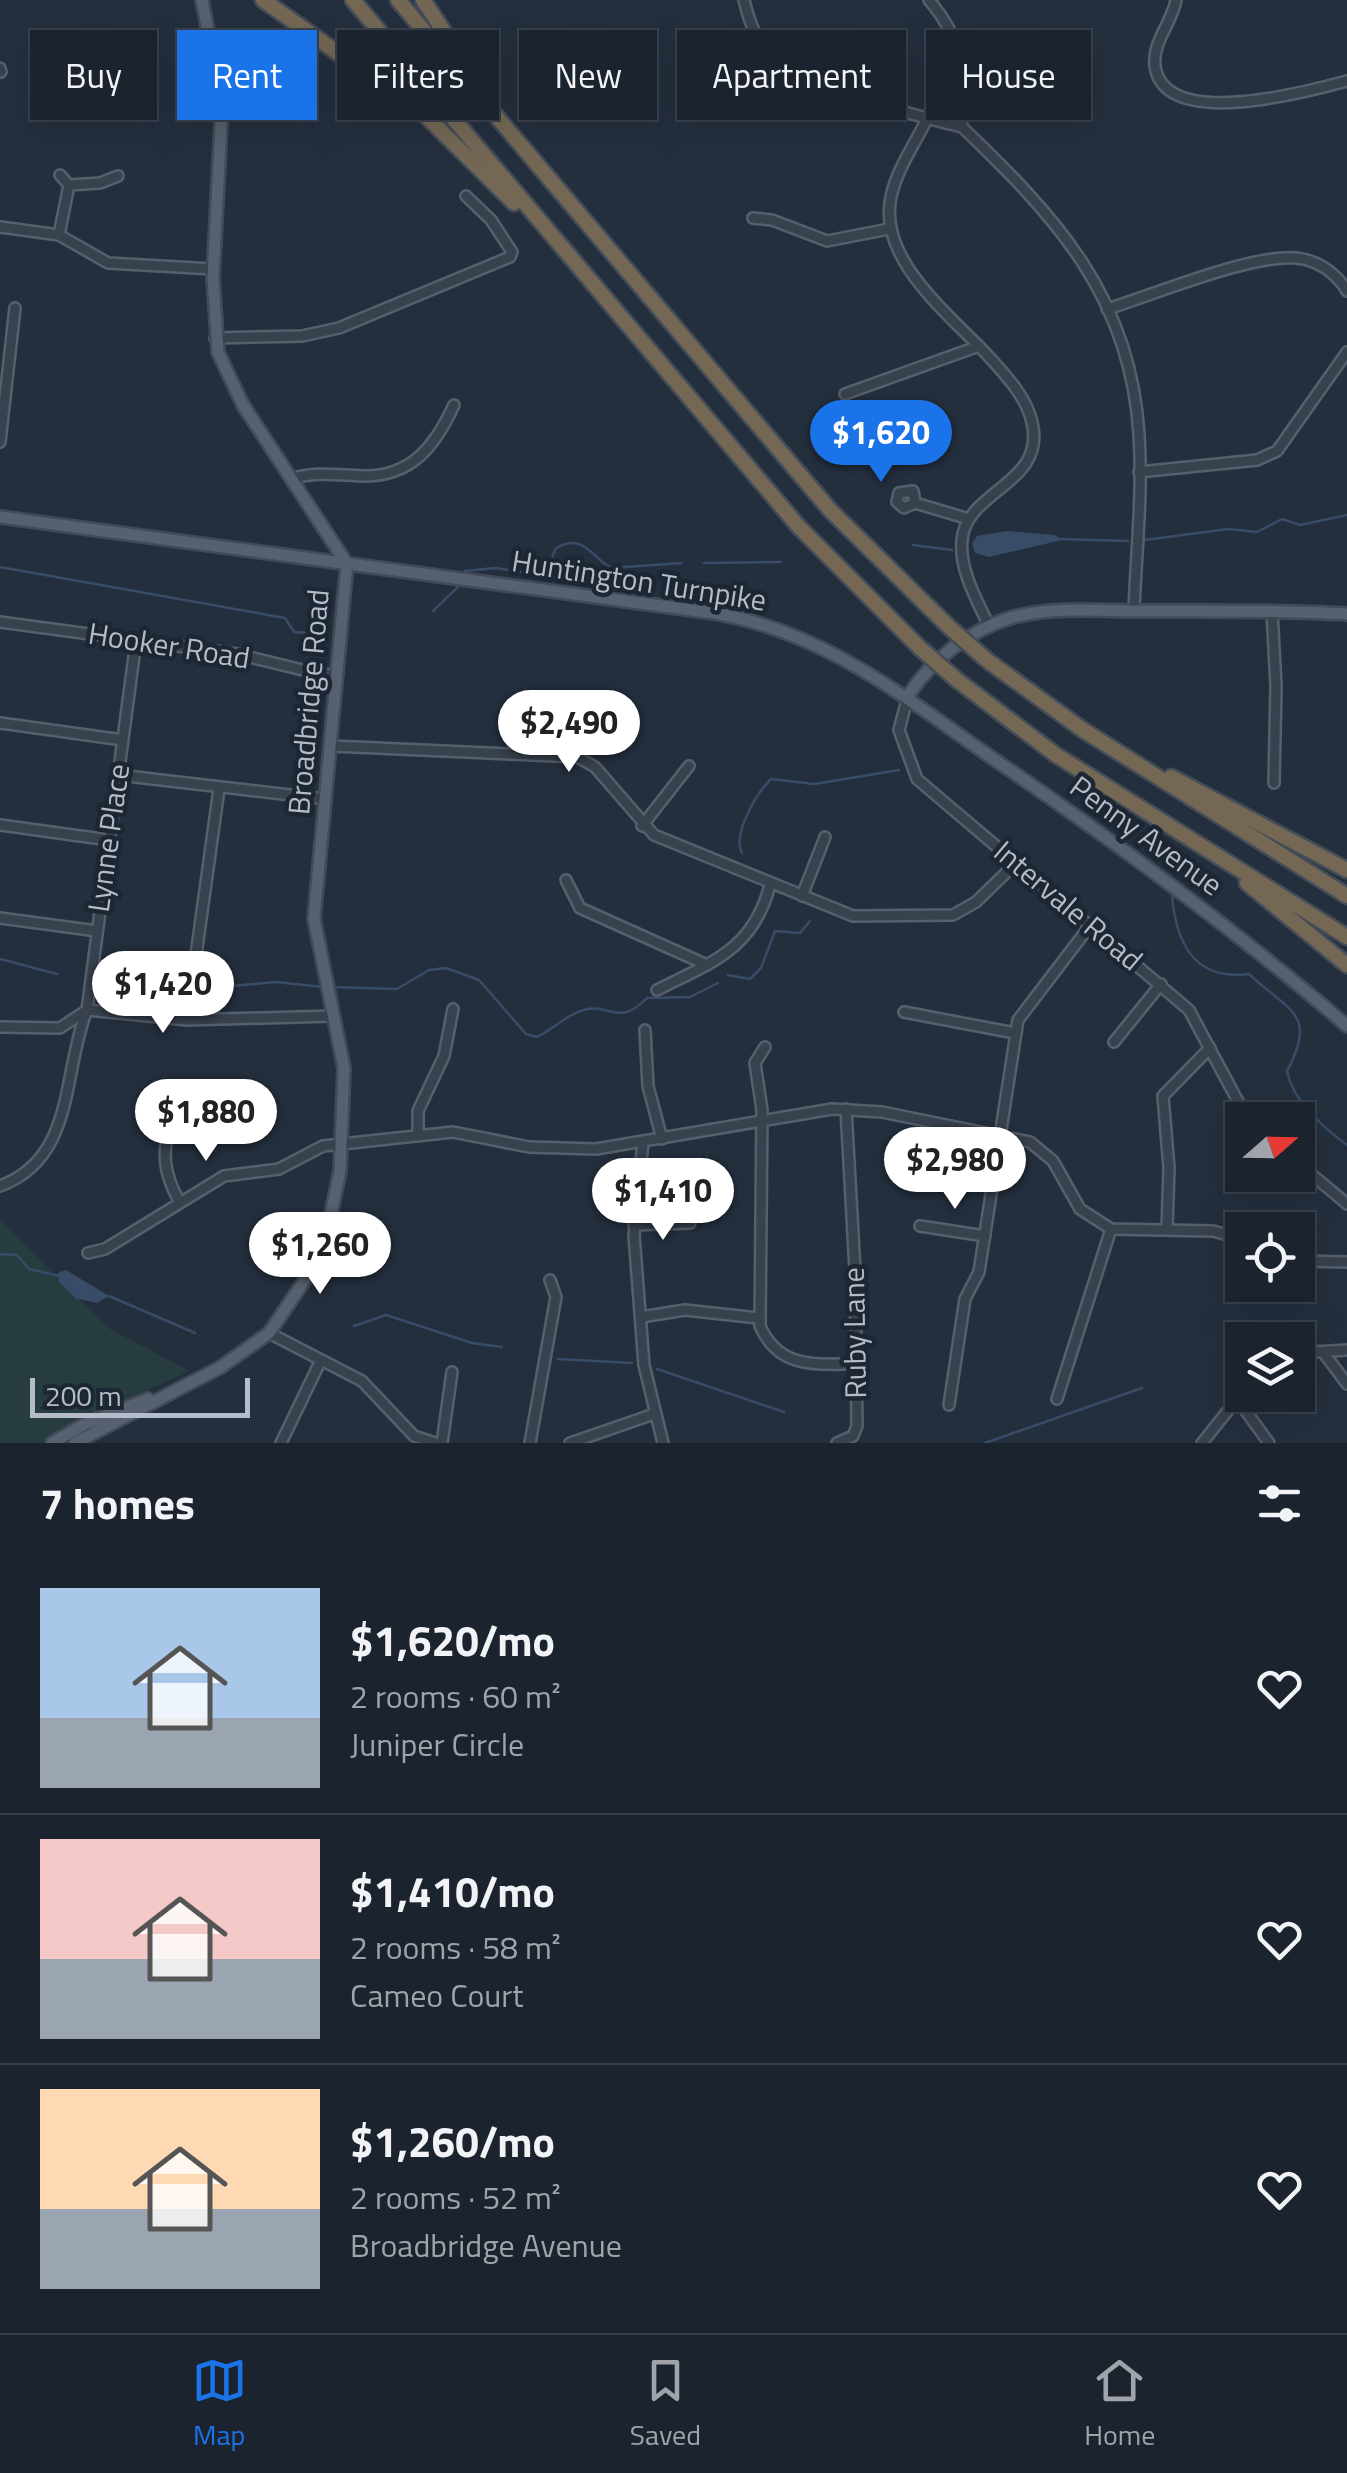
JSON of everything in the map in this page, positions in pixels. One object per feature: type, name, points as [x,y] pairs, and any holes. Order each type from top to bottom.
[{"type":"highway","points":[[263,0],[424,114],[623,320]]},
{"type":"highway","points":[[353,0],[800,527],[920,648],[1056,756],[1347,937]]},
{"type":"highway","points":[[398,0],[839,520],[950,627],[988,661],[1083,730],[1347,896]]},
{"type":"highway","points":[[423,0],[484,92],[579,213]]},
{"type":"highway","points":[[1083,730],[1347,870]]},
{"type":"highway","points":[[1183,833],[1347,965]]},
{"type":"main road","name":"Broadbridge Road","points":[[202,0],[222,106],[213,268],[215,338],[232,386],[347,564],[314,919],[344,1068],[342,1145],[333,1208],[318,1254],[293,1302],[269,1333]]},
{"type":"main road","name":"Huntington Turnpike","points":[[0,517],[750,620],[821,645],[908,696]]},
{"type":"main road","points":[[908,696],[951,650],[988,626],[1037,612],[1347,614]]},
{"type":"main road","name":"Penny Avenue","points":[[908,696],[1184,892],[1347,1026]]},
{"type":"main road","points":[[75,1443],[194,1381],[269,1333]]},
{"type":"main road","points":[[52,1443],[98,1432]]},
{"type":"street","points":[[744,0],[767,54],[794,78],[830,95],[962,127],[1048,212],[1084,263],[1107,309],[1132,381],[1139,472],[1134,610]]},
{"type":"street","points":[[1176,0],[1155,48],[1156,70],[1164,87],[1179,99],[1204,102],[1283,98],[1347,81]]},
{"type":"street","points":[[932,1],[952,32],[962,59],[962,127]]},
{"type":"street","points":[[926,121],[891,194],[889,229],[906,264],[1026,403],[1033,444],[1029,460],[1010,484],[969,518],[962,538],[963,560],[988,626]]},
{"type":"street","points":[[60,175],[69,186]]},
{"type":"street","points":[[69,186],[100,183],[118,176]]},
{"type":"street","points":[[59,235],[69,186]]},
{"type":"street","points":[[215,338],[302,336],[338,328],[510,257],[512,252],[506,239],[466,196]]},
{"type":"street","points":[[752,218],[772,220],[827,241],[889,229]]},
{"type":"street","points":[[0,227],[59,235],[108,263],[213,268]]},
{"type":"street","points":[[1107,309],[1286,258],[1335,274],[1347,291]]},
{"type":"street","points":[[0,442],[15,308]]},
{"type":"street","points":[[846,394],[979,346]]},
{"type":"street","points":[[1139,472],[1257,460],[1277,451],[1347,352]]},
{"type":"street","points":[[292,479],[315,473],[366,476],[408,465],[432,448],[454,405]]},
{"type":"street","points":[[915,503],[969,518]]},
{"type":"street","points":[[1272,611],[1276,686],[1274,783]]},
{"type":"street","name":"Hooker Road","points":[[0,622],[237,654],[323,675],[338,674]]},
{"type":"street","name":"Lynne Place","points":[[0,1186],[44,1154],[54,1139],[88,1010],[136,640]]},
{"type":"street","name":"Intervale Road","points":[[908,696],[899,730],[910,768],[938,799],[1162,984],[1194,1016],[1238,1102]]},
{"type":"street","points":[[0,723],[124,740]]},
{"type":"street","points":[[332,746],[577,757],[595,768],[642,826],[707,860],[865,919],[939,918],[968,908],[1016,863]]},
{"type":"street","points":[[642,826],[689,766]]},
{"type":"street","points":[[118,775],[326,800]]},
{"type":"street","points":[[187,1020],[220,788]]},
{"type":"street","points":[[0,825],[109,840]]},
{"type":"street","points":[[802,896],[825,836]]},
{"type":"street","points":[[566,880],[580,908],[707,965]]},
{"type":"street","points":[[657,990],[732,950],[756,926],[770,886]]},
{"type":"street","points":[[0,918],[96,931]]},
{"type":"street","points":[[948,1405],[963,1308],[978,1278],[1015,1033],[1038,989],[1090,927]]},
{"type":"street","points":[[1114,1042],[1162,984]]},
{"type":"street","points":[[418,1136],[418,1111],[444,1056],[453,1008]]},
{"type":"street","points":[[0,1028],[60,1028],[88,1010],[187,1020],[334,1016]]},
{"type":"street","points":[[904,1012],[1015,1033]]},
{"type":"street","points":[[644,1030],[646,1076],[662,1138]]},
{"type":"street","points":[[765,1047],[755,1063],[762,1120],[758,1318],[772,1347],[792,1361],[855,1364]]},
{"type":"street","points":[[1167,1229],[1169,1168],[1163,1096],[1210,1048]]},
{"type":"street","points":[[88,1253],[105,1249],[224,1176],[279,1169],[323,1146],[468,1132],[554,1150],[643,1142],[846,1109],[1002,1133],[1039,1148],[1053,1162],[1080,1210],[1111,1229],[1225,1234]]},
{"type":"street","name":"Ruby Lane","points":[[837,1443],[853,1436],[855,1364],[855,1270],[846,1109]]},
{"type":"street","points":[[170,1121],[163,1148],[164,1174],[179,1201]]},
{"type":"street","points":[[643,1142],[634,1225],[654,1414],[664,1443]]},
{"type":"street","points":[[1315,1177],[1347,1204]]},
{"type":"street","points":[[634,1225],[690,1224]]},
{"type":"street","points":[[920,1226],[985,1236]]},
{"type":"street","points":[[1057,1399],[1111,1229]]},
{"type":"street","points":[[1315,1261],[1347,1262]]},
{"type":"street","points":[[530,1443],[556,1297],[550,1280]]},
{"type":"street","points":[[641,1318],[685,1310],[758,1318]]},
{"type":"street","points":[[269,1333],[362,1381],[414,1436],[439,1443],[452,1372]]},
{"type":"street","points":[[1315,1353],[1347,1350]]},
{"type":"street","points":[[1324,1352],[1347,1384]]},
{"type":"street","points":[[281,1443],[320,1362]]},
{"type":"street","points":[[1202,1443],[1227,1412]]},
{"type":"street","points":[[1250,1412],[1269,1443]]},
{"type":"street","points":[[570,1443],[654,1414]]},
{"type":"green space","points":[[0,1220],[110,1329],[190,1371],[73,1422],[41,1443],[0,1443]]},
{"type":"water","points":[[1007,531],[1055,535],[1062,540],[989,557],[975,553],[972,544],[977,536]]},
{"type":"water","points":[[66,1270],[109,1296],[97,1303],[75,1298],[59,1282],[58,1273]]},
{"type":"waterway","points":[[1145,540],[1228,529],[1257,532],[1282,519],[1300,525],[1347,515]]},
{"type":"waterway","points":[[1060,539],[1128,541]]},
{"type":"waterway","points":[[465,571],[495,568],[542,575],[549,568],[555,549],[573,543],[580,544],[611,568],[682,563]]},
{"type":"waterway","points":[[913,545],[952,550]]},
{"type":"waterway","points":[[704,563],[781,562]]},
{"type":"waterway","points":[[0,567],[285,618],[294,632],[326,634]]},
{"type":"waterway","points":[[433,611],[459,586]]},
{"type":"waterway","points":[[742,853],[743,826],[771,779],[814,784],[899,770]]},
{"type":"waterway","points":[[1172,895],[1178,929],[1192,956],[1215,972],[1249,974],[1295,1015],[1300,1037],[1287,1071],[1290,1082],[1310,1113],[1347,1145]]},
{"type":"waterway","points":[[728,975],[750,979],[761,968],[775,931],[800,933],[810,921]]},
{"type":"waterway","points":[[0,959],[57,974]]},
{"type":"waterway","points":[[331,987],[397,989],[429,970],[446,968],[479,980],[526,1034],[537,1037],[587,1009],[622,1013],[647,998],[690,997],[718,983]]},
{"type":"waterway","points":[[99,979],[182,986]]},
{"type":"waterway","points":[[199,989],[276,982],[323,987]]},
{"type":"waterway","points":[[0,1254],[17,1255],[29,1269],[59,1276]]},
{"type":"waterway","points":[[109,1296],[195,1333]]},
{"type":"waterway","points":[[354,1326],[386,1315],[472,1343],[502,1347]]},
{"type":"waterway","points":[[558,1359],[632,1363]]},
{"type":"waterway","points":[[657,1369],[784,1412]]},
{"type":"waterway","points":[[985,1443],[1142,1388]]}]
